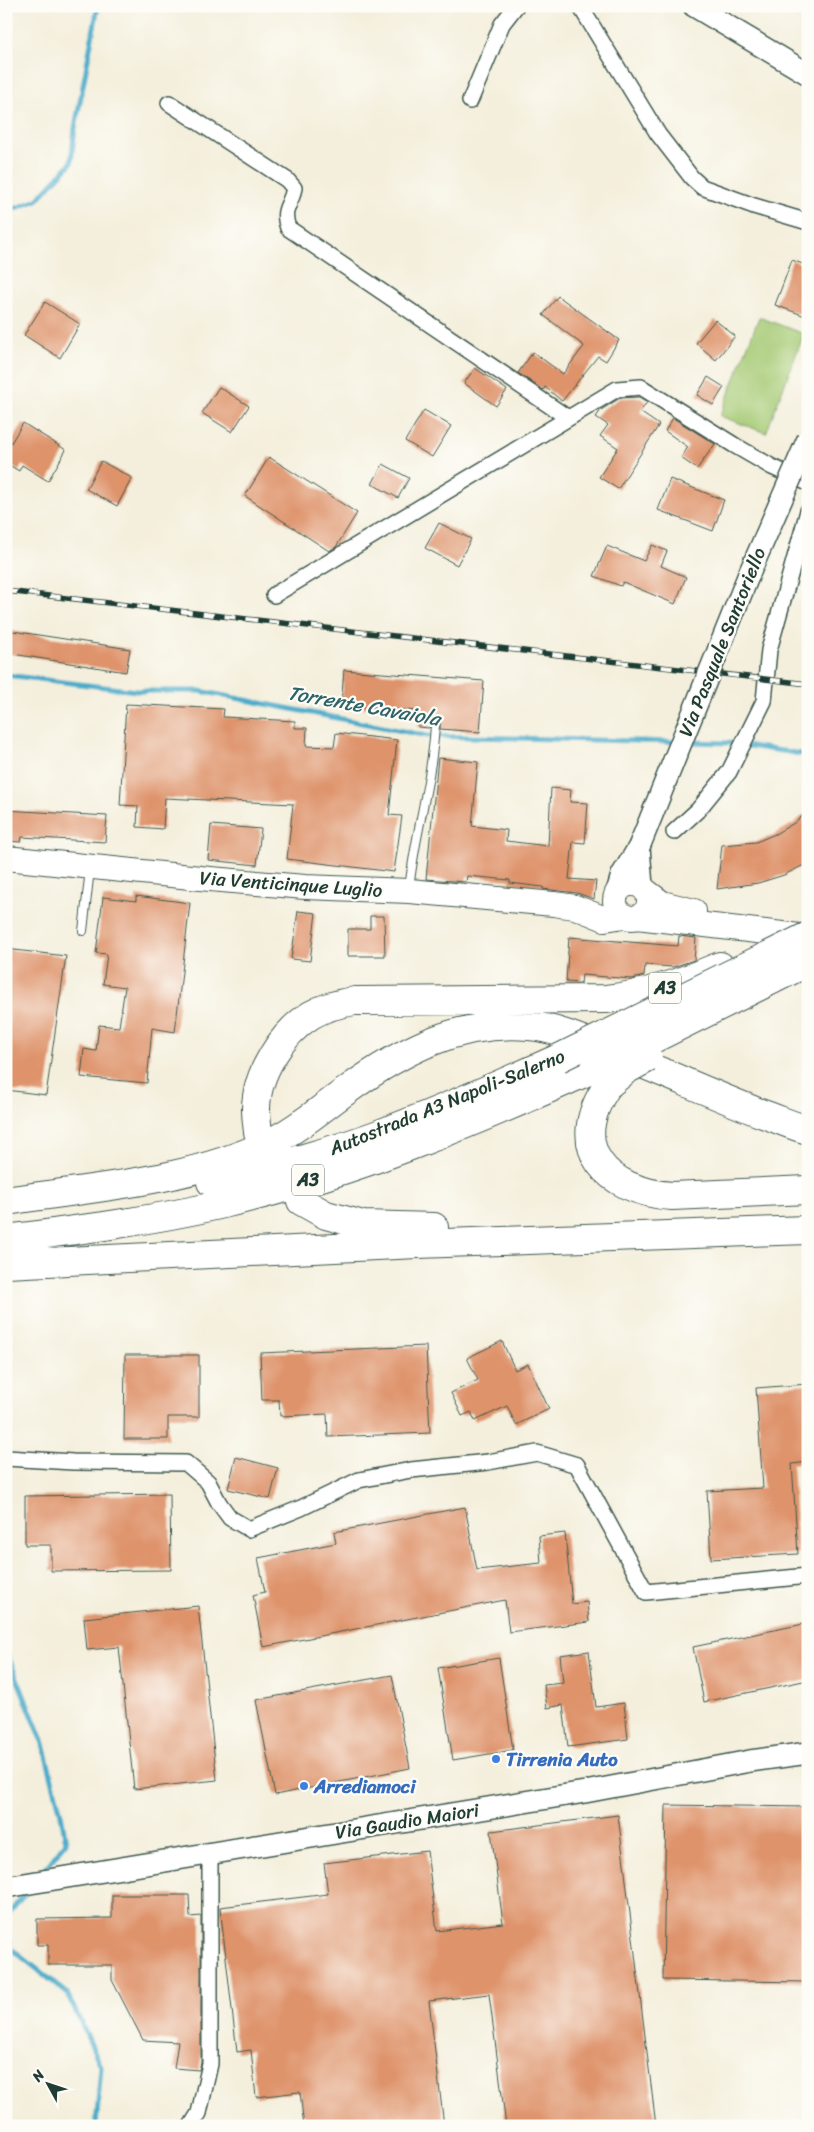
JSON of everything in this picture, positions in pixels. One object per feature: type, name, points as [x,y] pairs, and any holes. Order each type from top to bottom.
[{"type":"highway","name":"A3","points":[[258,1132],[256,1107],[261,1082],[270,1059],[297,1027],[310,1016],[326,1008],[355,1001],[606,999],[636,996],[689,980],[733,961],[806,940]]},
{"type":"highway","name":"Autostrada A3 Napoli-Salerno","points":[[6,1213],[112,1202],[165,1193],[314,1155],[375,1135],[559,1058],[806,940]]},
{"type":"highway","name":"Autostrada A3 Napoli-Salerno","points":[[6,1238],[121,1224],[220,1204],[322,1176],[602,1076],[806,940]]},
{"type":"highway","points":[[808,972],[750,1006],[626,1070],[602,1076],[600,1097],[592,1116],[590,1130],[591,1144],[599,1161],[617,1181],[651,1195],[672,1196],[808,1190]]},
{"type":"highway","points":[[6,1201],[157,1178],[234,1158],[272,1142],[383,1066],[419,1046],[452,1033],[484,1027],[530,1026],[562,1032],[653,1067],[720,1098],[808,1130]]},
{"type":"highway","name":"A3","points":[[301,1202],[343,1222],[372,1226],[435,1227],[808,1211]]},
{"type":"highway","points":[[6,1264],[407,1245],[808,1230]]},
{"type":"main road","name":"Via Venticinque Luglio","points":[[6,858],[304,887],[409,891],[575,907],[600,902],[806,940]]},
{"type":"main road","points":[[624,905],[642,914],[648,906],[644,889]]},
{"type":"main road","points":[[644,889],[662,903],[806,940]]},
{"type":"street","points":[[470,101],[502,24],[516,6]]},
{"type":"street","points":[[580,6],[658,134],[692,178],[702,187],[754,206],[808,222]]},
{"type":"street","points":[[694,6],[808,74]]},
{"type":"street","points":[[169,103],[287,180],[294,188],[293,196],[284,217],[288,228],[568,418]]},
{"type":"street","points":[[274,595],[617,389],[641,387],[742,450],[772,467],[808,483]]},
{"type":"street","name":"Via Pasquale Santoriello","points":[[624,905],[622,875],[639,846],[749,574],[808,439]]},
{"type":"street","points":[[674,832],[698,810],[728,772],[764,701],[769,650],[808,511]]},
{"type":"street","name":"Via Pasquale Santoriello","points":[[639,846],[644,889]]},
{"type":"street","points":[[6,1458],[73,1462],[186,1463],[208,1482],[219,1503],[230,1518],[249,1529],[301,1508],[359,1480],[411,1470],[488,1462],[537,1453],[577,1465],[646,1592],[808,1576]]},
{"type":"street","name":"Via Gaudio Maiori","points":[[6,1887],[576,1793],[750,1761],[808,1753]]},
{"type":"street","points":[[191,2126],[199,2113],[210,2064],[210,1852]]},
{"type":"lane","points":[[409,891],[412,860],[434,755],[435,725]]},
{"type":"lane","points":[[84,932],[91,866]]},
{"type":"green space","points":[[759,317],[804,334],[766,433],[720,416]]},
{"type":"building","points":[[792,260],[808,266],[808,317],[775,305]]},
{"type":"building","points":[[558,296],[619,340],[606,361],[598,356],[562,401],[545,387],[543,390],[518,373],[533,352],[563,374],[584,346],[543,315]]},
{"type":"building","points":[[45,302],[80,324],[60,358],[24,335]]},
{"type":"building","points":[[715,320],[735,336],[716,360],[696,343]]},
{"type":"building","points":[[475,368],[507,390],[496,406],[464,383]]},
{"type":"building","points":[[708,377],[724,387],[713,405],[697,395]]},
{"type":"building","points":[[219,387],[249,406],[232,432],[202,413]]},
{"type":"building","points":[[639,397],[647,402],[640,412],[659,425],[618,489],[599,477],[618,448],[600,436],[608,425],[596,417],[601,410],[620,398]]},
{"type":"building","points":[[424,410],[451,426],[432,457],[405,441]]},
{"type":"building","points":[[673,418],[715,444],[697,469],[681,458],[688,447],[665,431]]},
{"type":"building","points":[[23,423],[66,450],[48,481],[22,465],[19,471],[6,463],[6,451]]},
{"type":"building","points":[[269,457],[357,513],[336,547],[329,551],[245,496]]},
{"type":"building","points":[[101,461],[132,478],[117,506],[86,489]]},
{"type":"building","points":[[383,464],[409,478],[398,498],[372,484]]},
{"type":"building","points":[[670,479],[724,500],[713,531],[658,510]]},
{"type":"building","points":[[439,523],[471,539],[457,565],[425,548]]},
{"type":"building","points":[[652,545],[667,551],[661,566],[686,577],[675,604],[623,582],[621,586],[594,576],[607,546],[644,561]]},
{"type":"building","points":[[6,630],[130,649],[126,672],[6,653]]},
{"type":"building","points":[[344,670],[484,681],[480,732],[440,729],[440,722],[435,719],[430,722],[429,728],[418,727],[419,711],[341,706]]},
{"type":"building","points":[[126,704],[224,709],[223,717],[295,721],[295,728],[307,728],[306,746],[334,747],[336,733],[397,740],[389,815],[402,816],[394,872],[287,859],[293,804],[165,798],[163,829],[137,827],[138,806],[120,805]]},
{"type":"building","points":[[438,758],[478,762],[472,826],[507,830],[506,841],[548,846],[551,788],[571,790],[570,802],[588,803],[585,843],[573,842],[569,879],[596,881],[594,899],[577,893],[510,883],[510,880],[467,876],[466,882],[426,879]]},
{"type":"building","points":[[6,810],[107,816],[105,842],[22,837],[21,842],[6,841]]},
{"type":"building","points":[[808,811],[808,863],[784,875],[758,883],[717,889],[722,845],[756,842],[794,823]]},
{"type":"building","points":[[211,825],[261,829],[257,865],[208,860]]},
{"type":"building","points":[[136,896],[190,903],[175,1032],[152,1028],[147,1083],[81,1077],[84,1049],[96,1051],[99,1025],[119,1027],[125,987],[103,984],[107,954],[96,953],[103,897],[136,901]]},
{"type":"building","points":[[298,911],[316,913],[310,961],[291,959]]},
{"type":"building","points":[[370,916],[384,916],[385,956],[348,956],[348,929],[370,929]]},
{"type":"building","points":[[679,936],[696,938],[694,960],[673,967],[645,965],[644,976],[632,979],[582,975],[581,983],[566,982],[569,937],[678,946]]},
{"type":"building","points":[[6,949],[66,956],[46,1095],[6,1090]]},
{"type":"building","points":[[502,1341],[515,1370],[528,1364],[549,1409],[516,1425],[507,1406],[475,1421],[471,1412],[462,1416],[451,1393],[478,1380],[467,1358]]},
{"type":"building","points":[[426,1346],[430,1433],[328,1437],[327,1414],[280,1416],[279,1400],[262,1400],[260,1353]]},
{"type":"building","points":[[125,1355],[199,1355],[199,1417],[168,1417],[168,1439],[124,1439]]},
{"type":"building","points":[[808,1384],[808,1462],[792,1464],[798,1554],[711,1559],[707,1491],[763,1488],[756,1388]]},
{"type":"building","points":[[236,1457],[278,1468],[270,1499],[228,1489]]},
{"type":"building","points":[[170,1494],[171,1570],[51,1571],[51,1545],[25,1545],[25,1496]]},
{"type":"building","points":[[465,1507],[477,1570],[541,1563],[539,1536],[565,1533],[572,1604],[587,1602],[589,1622],[509,1632],[505,1600],[263,1647],[253,1595],[265,1592],[258,1558],[336,1543],[334,1532]]},
{"type":"building","points":[[198,1606],[217,1780],[134,1789],[119,1647],[87,1650],[84,1618]]},
{"type":"building","points":[[808,1623],[808,1680],[704,1702],[693,1647]]},
{"type":"building","points":[[589,1651],[596,1707],[624,1703],[628,1739],[568,1747],[563,1705],[547,1708],[544,1685],[563,1683],[560,1655]]},
{"type":"building","points":[[499,1658],[513,1750],[453,1760],[438,1668]]},
{"type":"building","points":[[392,1675],[410,1768],[275,1795],[256,1700]]},
{"type":"building","points":[[666,1805],[808,1807],[808,1982],[663,1980]]},
{"type":"building","points":[[618,1815],[656,2126],[506,2126],[489,1994],[429,2001],[444,2126],[304,2126],[300,2092],[256,2097],[251,2050],[237,2052],[220,1907],[328,1894],[324,1863],[427,1851],[437,1931],[503,1923],[491,1831]]},
{"type":"building","points":[[112,1895],[189,1895],[190,1917],[201,1916],[201,2063],[199,2070],[174,2068],[178,2042],[143,2040],[112,1980],[112,1965],[48,1965],[48,1945],[37,1945],[37,1919],[112,1918]]},
{"type":"waterway","points":[[6,212],[37,200],[71,163],[75,128],[98,6]]},
{"type":"waterway","name":"Torrente Cavaiola","points":[[6,675],[137,691],[200,691],[428,736],[676,742]]},
{"type":"waterway","name":"Torrente Cavaiola","points":[[687,742],[729,743],[808,755]]},
{"type":"waterway","points":[[6,1651],[42,1740],[61,1814],[66,1842],[41,1874]]},
{"type":"waterway","points":[[6,1917],[28,1890]]},
{"type":"waterway","points":[[6,1923],[12,1949],[67,1993],[101,2066],[96,2126]]},
{"type":"railway","points":[[6,591],[808,684]]},
{"type":"place","name":"Tirrenia Auto","points":[[496,1759]]},
{"type":"place","name":"Arrediamoci","points":[[304,1786]]}]
